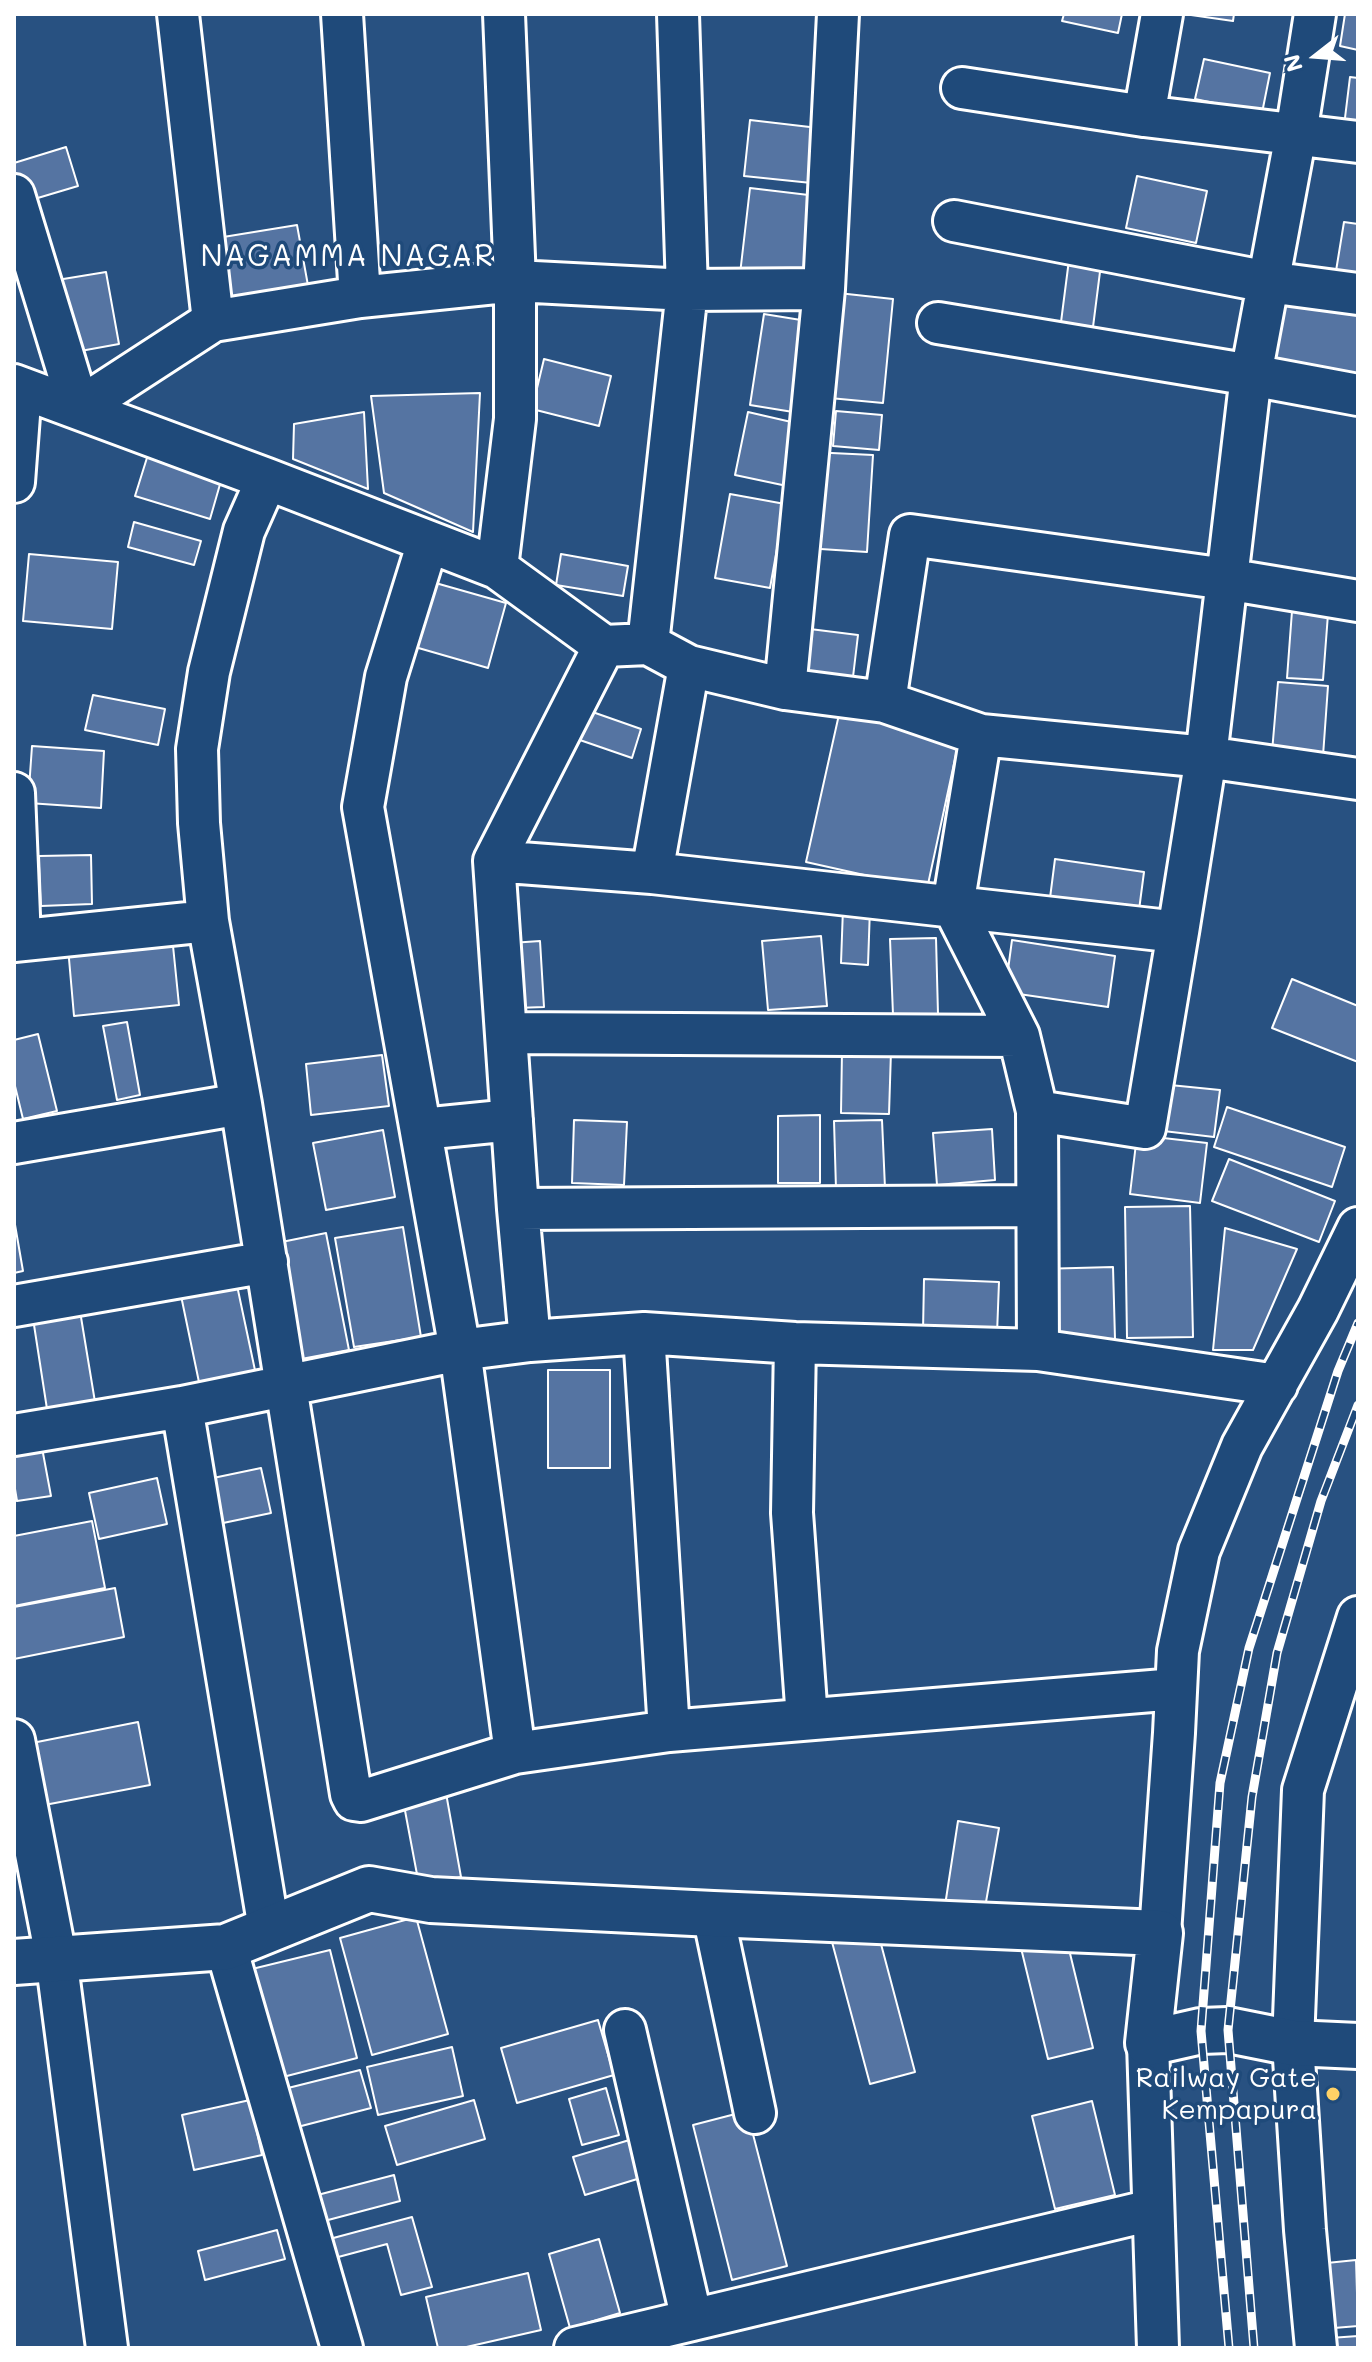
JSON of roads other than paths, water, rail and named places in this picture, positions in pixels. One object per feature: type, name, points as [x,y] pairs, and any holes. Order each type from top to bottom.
[{"type":"street","points":[[178,14],[213,321]]},
{"type":"street","points":[[342,14],[360,297]]},
{"type":"street","points":[[497,568],[515,419],[515,281],[504,14]]},
{"type":"street","points":[[648,644],[687,290],[678,14]]},
{"type":"street","points":[[785,689],[824,289],[838,14]]},
{"type":"street","points":[[1144,116],[1162,14]]},
{"type":"street","points":[[1037,1111],[1145,1128],[1206,757],[1251,375],[1315,14]]},
{"type":"street","points":[[962,88],[1144,116],[1358,142]]},
{"type":"street","points":[[14,195],[79,408]]},
{"type":"street","points":[[954,221],[1268,282],[1358,294]]},
{"type":"street","points":[[79,408],[213,321],[360,297],[515,281],[687,290],[824,289]]},
{"type":"street","points":[[938,323],[1358,395]]},
{"type":"street","points":[[14,482],[17,387],[497,568],[604,646],[648,644],[689,666],[785,689],[885,702],[981,735],[1206,757],[1358,779]]},
{"type":"street","points":[[267,479],[244,531],[209,672],[197,749],[199,823],[208,921],[241,1104],[354,1800],[361,1801],[515,1753],[669,1731],[1176,1689]]},
{"type":"street","points":[[885,702],[910,535],[1226,579],[1358,601]]},
{"type":"street","points":[[428,542],[386,677],[363,807],[460,1350],[515,1753]]},
{"type":"street","points":[[530,1341],[494,861],[604,646]]},
{"type":"street","points":[[652,873],[689,666]]},
{"type":"street","points":[[981,735],[953,906],[1019,1036],[1037,1111],[1038,1350]]},
{"type":"street","points":[[14,793],[17,940],[208,921]]},
{"type":"street","points":[[494,861],[652,873],[1178,932]]},
{"type":"street","points":[[506,1033],[1019,1036]]},
{"type":"street","points":[[14,1143],[241,1104]]},
{"type":"street","points":[[422,1129],[512,1120]]},
{"type":"street","points":[[518,1209],[1037,1206]]},
{"type":"street","points":[[1158,2348],[1148,2043],[1160,1933],[1178,1651],[1199,1551],[1242,1446],[1358,1228]]},
{"type":"street","points":[[14,1306],[267,1262]]},
{"type":"street","points":[[14,1435],[182,1407],[460,1350],[530,1341],[644,1333],[795,1343],[1038,1350],[1277,1385]]},
{"type":"street","points":[[644,1333],[669,1731]]},
{"type":"street","points":[[795,1343],[792,1513],[807,1719]]},
{"type":"street","points":[[182,1407],[269,1929]]},
{"type":"street","points":[[1316,2348],[1293,2043],[1303,1790],[1358,1617]]},
{"type":"street","points":[[14,1740],[35,1960],[107,2348]]},
{"type":"street","points":[[35,1960],[226,1947],[369,1889],[431,1900],[1160,1933]]},
{"type":"street","points":[[713,1914],[755,2113]]},
{"type":"street","points":[[226,1947],[342,2348]]},
{"type":"street","points":[[625,2030],[692,2320]]},
{"type":"street","points":[[1148,2043],[1201,2031],[1228,2030],[1293,2043],[1358,2046]]},
{"type":"street","points":[[575,2348],[1152,2210]]},
{"type":"railway","points":[[1229,2348],[1201,2031],[1220,1783],[1249,1648],[1338,1371],[1358,1323]]},
{"type":"railway","points":[[1254,2348],[1228,2030],[1252,1797],[1277,1653],[1321,1501],[1358,1405]]},
{"type":"place","name":"Railway Gate Kempapura","points":[[1333,2094]]},
{"type":"district","name":"NAGAMMA NAGAR","points":[[348,257]]}]
